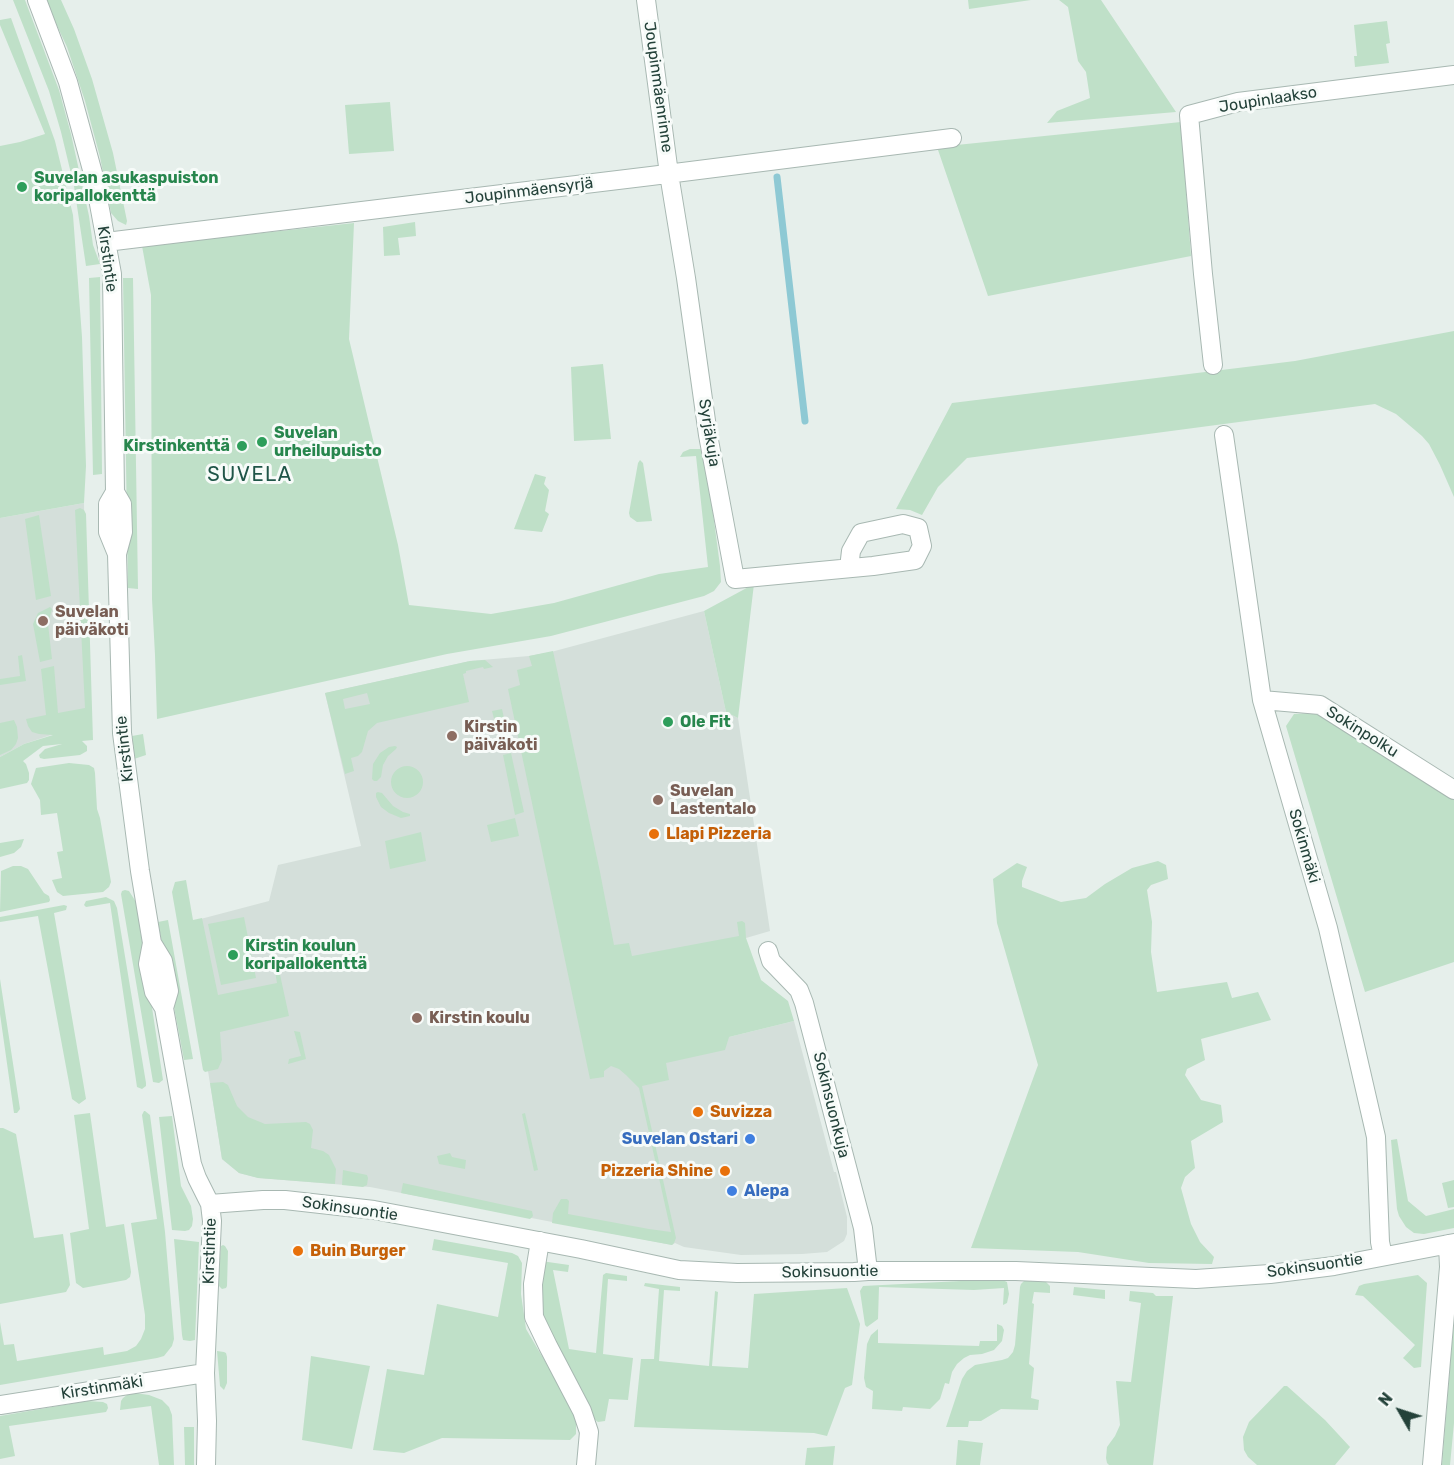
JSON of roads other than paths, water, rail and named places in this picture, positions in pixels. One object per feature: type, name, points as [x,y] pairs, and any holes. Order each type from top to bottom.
[{"type":"street","name":"Kirstintie","points":[[37,0],[68,82],[94,177],[112,274],[115,492],[122,504],[123,532],[117,554],[122,733],[152,943],[163,961],[169,991],[164,1008],[192,1164],[210,1204],[212,1221],[204,1373],[207,1421],[206,1465]]},
{"type":"street","name":"Joupinmäenrinne","points":[[646,0],[669,174]]},
{"type":"street","name":"Joupinlaakso","points":[[1212,365],[1189,115],[1238,102],[1454,75]]},
{"type":"street","name":"Joupinmäensyrjä","points":[[106,242],[952,138]]},
{"type":"street","name":"Syrjäkuja","points":[[669,174],[708,435],[735,579],[849,568]]},
{"type":"street","name":"Sokinmäki","points":[[1224,435],[1262,700],[1328,927],[1376,1137],[1380,1242],[1383,1256]]},
{"type":"street","name":"Sokinpolku","points":[[1262,700],[1320,705],[1454,790]]},
{"type":"street","name":"Sokinsuonkuja","points":[[768,951],[771,961],[799,990],[804,1003],[863,1228],[868,1271]]},
{"type":"street","name":"Sokinsuontie","points":[[210,1204],[285,1200],[374,1210],[687,1271],[737,1273],[1016,1270],[1196,1279],[1270,1274],[1334,1266],[1451,1244]]},
{"type":"street","points":[[540,1241],[533,1284],[534,1317],[582,1411],[589,1432],[586,1465]]},
{"type":"street","points":[[1432,1465],[1451,1244]]},
{"type":"street","name":"Kirstinmäki","points":[[0,1405],[204,1373]]},
{"type":"waterway","points":[[777,177],[805,421]]},
{"type":"place","name":"Suvelan asukaspuiston koripallokenttä","points":[[22,187]]},
{"type":"place","name":"Suvelan urheilupuisto","points":[[262,442]]},
{"type":"place","name":"Kirstinkenttä","points":[[242,446]]},
{"type":"place","name":"Suvelan päiväkoti","points":[[43,621]]},
{"type":"place","name":"Ole Fit","points":[[668,722]]},
{"type":"place","name":"Kirstin päiväkoti","points":[[452,736]]},
{"type":"place","name":"Suvelan Lastentalo","points":[[658,800]]},
{"type":"place","name":"Llapi Pizzeria","points":[[654,834]]},
{"type":"place","name":"Kirstin koulun koripallokenttä","points":[[233,955]]},
{"type":"place","name":"Kirstin koulu","points":[[417,1018]]},
{"type":"place","name":"Suvizza","points":[[698,1112]]},
{"type":"place","name":"Suvelan Ostari","points":[[750,1139]]},
{"type":"place","name":"Pizzeria Shine","points":[[725,1171]]},
{"type":"place","name":"Alepa","points":[[732,1191]]},
{"type":"place","name":"Buin Burger","points":[[298,1251]]},
{"type":"district","name":"SUVELA","points":[[250,475]]}]
